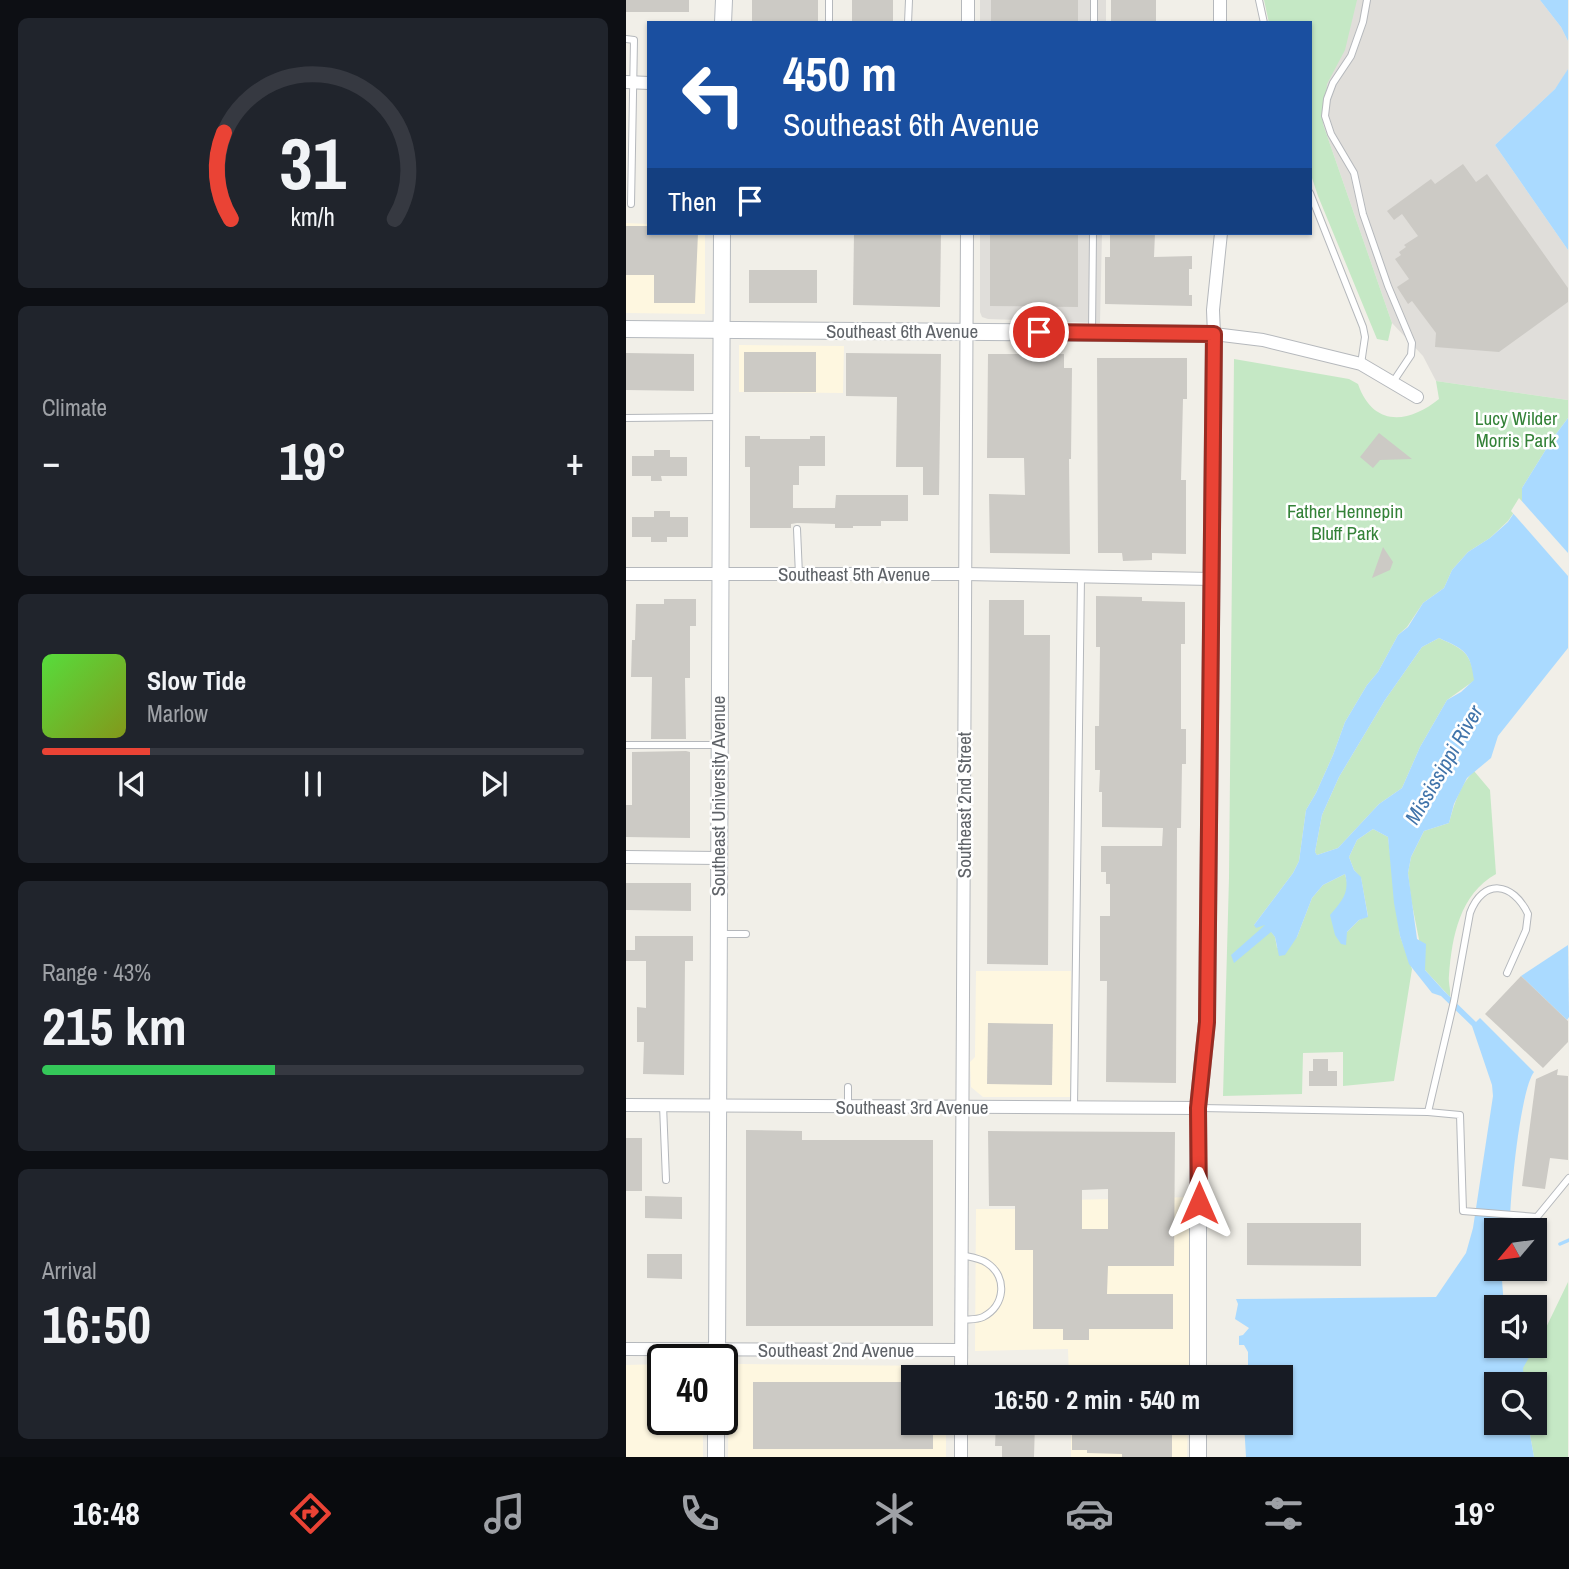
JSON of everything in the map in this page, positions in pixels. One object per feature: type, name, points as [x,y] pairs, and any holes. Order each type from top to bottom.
[{"type":"street","points":[[723,21],[724,0]]},
{"type":"street","points":[[968,0],[968,21]]},
{"type":"street","points":[[1220,0],[1220,21]]},
{"type":"street","points":[[629,82],[647,83]]},
{"type":"street","name":"Southeast University Avenue","points":[[716,1344],[722,235]]},
{"type":"street","name":"Southeast 2nd Street","points":[[961,1365],[967,235]]},
{"type":"street","points":[[1198,1365],[1198,1108],[1207,1022],[1213,310],[1221,235]]},
{"type":"street","name":"Southeast 6th Avenue","points":[[626,329],[1214,334],[1264,340],[1361,363],[1418,397]]},
{"type":"street","name":"Southeast 5th Avenue","points":[[626,574],[965,574],[1211,579]]},
{"type":"street","points":[[626,858],[718,858]]},
{"type":"street","name":"Southeast 3rd Avenue","points":[[626,1105],[1198,1108]]},
{"type":"street","name":"Southeast 2nd Avenue","points":[[626,1349],[647,1350]]},
{"type":"street","name":"Southeast 2nd Avenue","points":[[738,1354],[961,1350]]},
{"type":"street","points":[[716,1435],[716,1457]]},
{"type":"street","points":[[961,1435],[961,1457]]},
{"type":"street","points":[[1198,1435],[1198,1457]]},
{"type":"lane","points":[[828,0],[829,21]]},
{"type":"lane","points":[[908,21],[909,0]]},
{"type":"lane","points":[[1094,0],[1094,21]]},
{"type":"lane","points":[[1258,0],[1263,21]]},
{"type":"lane","points":[[1367,0],[1351,57],[1333,83],[1327,99],[1325,117],[1331,134],[1354,173],[1363,214],[1388,286],[1412,343],[1411,355],[1393,382]]},
{"type":"lane","points":[[626,39],[634,40],[629,82],[631,204]]},
{"type":"lane","points":[[1312,198],[1363,327],[1365,337],[1361,363]]},
{"type":"lane","points":[[1092,332],[1093,235]]},
{"type":"lane","points":[[626,418],[721,418]]},
{"type":"lane","points":[[797,529],[799,575]]},
{"type":"lane","points":[[626,569],[626,574]]},
{"type":"lane","points":[[1074,1107],[1081,576]]},
{"type":"lane","points":[[626,745],[718,745]]},
{"type":"lane","points":[[1428,1112],[1453,1004],[1465,932],[1474,901],[1490,889],[1508,890],[1516,895],[1528,914],[1526,930],[1507,973]]},
{"type":"lane","points":[[718,934],[746,934]]},
{"type":"lane","points":[[848,1087],[848,1108]]},
{"type":"lane","points":[[663,1105],[666,1180]]},
{"type":"lane","points":[[1198,1108],[1428,1112],[1460,1115],[1462,1211],[1537,1217],[1569,1178]]},
{"type":"lane","points":[[961,1255],[978,1258],[991,1265],[999,1277],[1002,1293],[995,1307],[984,1317],[961,1320]]},
{"type":"shaded area","points":[[980,0],[1106,0],[1106,21],[980,21]]},
{"type":"shaded area","points":[[1299,0],[1540,0],[1561,27],[1568,41],[1568,69],[1564,77],[1555,89],[1495,145],[1568,250],[1568,400],[1436,381],[1423,356],[1392,323],[1323,124],[1312,21],[1309,21]]},
{"type":"shaded area","points":[[626,223],[647,224],[647,235],[705,235],[705,314],[626,313]]},
{"type":"shaded area","points":[[980,235],[1102,235],[1100,323],[988,319],[982,317]]},
{"type":"shaded area","points":[[739,345],[844,346],[843,393],[739,392]]},
{"type":"shaded area","points":[[976,971],[1071,971],[1070,1097],[983,1097],[971,1087],[970,1062],[975,1057]]},
{"type":"shaded area","points":[[1192,1197],[1189,1365],[1069,1365],[1068,1349],[975,1351],[976,1209],[1027,1209],[1028,1201]]},
{"type":"shaded area","points":[[647,1364],[647,1435],[703,1435],[703,1457],[626,1457],[626,1365]]},
{"type":"shaded area","points":[[738,1364],[901,1366],[901,1435],[946,1435],[946,1457],[728,1457],[728,1435],[738,1435]]},
{"type":"shaded area","points":[[1071,1435],[1188,1435],[1187,1457],[1071,1457]]},
{"type":"green space","points":[[1264,0],[1357,0],[1345,50],[1327,84],[1323,124],[1392,323],[1388,341],[1377,339],[1312,178],[1312,21],[1269,21]]},
{"type":"green space","name":"Father Hennepin Bluff Park","points":[[1234,359],[1349,379],[1358,384],[1373,408],[1392,417],[1415,413],[1439,399],[1436,381],[1568,400],[1568,418],[1522,488],[1522,501],[1508,521],[1490,538],[1468,552],[1452,570],[1444,588],[1423,603],[1407,627],[1398,635],[1378,672],[1367,685],[1345,722],[1333,755],[1306,810],[1299,861],[1254,925],[1265,923],[1275,937],[1277,948],[1297,937],[1312,898],[1323,885],[1345,874],[1348,886],[1344,900],[1347,932],[1359,920],[1368,916],[1361,878],[1354,870],[1349,857],[1357,840],[1373,829],[1388,837],[1400,936],[1412,969],[1394,1081],[1343,1086],[1343,1052],[1303,1053],[1302,1094],[1223,1096],[1229,878]]},
{"type":"green space","points":[[1439,638],[1468,657],[1475,680],[1447,700],[1420,747],[1402,788],[1379,804],[1338,848],[1317,855],[1315,852],[1322,815],[1339,777],[1385,700],[1422,647]]},
{"type":"green space","points":[[1474,771],[1490,790],[1496,874],[1474,893],[1460,917],[1450,960],[1450,997],[1425,970],[1408,873],[1411,857],[1424,831],[1449,823],[1461,789]]},
{"type":"green space","points":[[1568,1282],[1568,1457],[1534,1457],[1530,1435],[1547,1435],[1547,1372],[1523,1372],[1522,1358],[1547,1358],[1547,1326]]},
{"type":"water","points":[[1540,0],[1568,0],[1568,41],[1561,27]]},
{"type":"water","points":[[1568,69],[1568,250],[1495,145],[1555,89]]},
{"type":"water","name":"Mississippi River","points":[[1568,418],[1568,648],[1498,736],[1491,758],[1467,778],[1454,804],[1449,823],[1424,831],[1411,857],[1408,873],[1417,939],[1426,944],[1425,970],[1476,1022],[1480,1018],[1534,1072],[1520,1123],[1510,1218],[1484,1218],[1484,1281],[1502,1281],[1503,1295],[1484,1295],[1484,1358],[1529,1358],[1523,1372],[1484,1372],[1484,1435],[1530,1435],[1534,1457],[1246,1457],[1245,1435],[1293,1435],[1293,1365],[1248,1365],[1248,1352],[1244,1345],[1239,1345],[1239,1336],[1249,1328],[1235,1319],[1238,1304],[1236,1299],[1436,1297],[1466,1253],[1473,1228],[1493,1096],[1492,1085],[1472,1026],[1441,996],[1432,993],[1409,964],[1394,903],[1388,837],[1373,829],[1357,840],[1349,857],[1354,870],[1361,877],[1368,917],[1359,920],[1347,932],[1346,945],[1341,944],[1335,935],[1330,915],[1346,892],[1345,874],[1323,885],[1312,898],[1297,937],[1285,955],[1279,956],[1275,937],[1271,932],[1234,963],[1231,955],[1265,925],[1256,928],[1254,925],[1293,873],[1299,861],[1306,810],[1333,755],[1345,722],[1378,672],[1398,635],[1408,627],[1423,603],[1444,588],[1452,570],[1468,552],[1508,522],[1522,501],[1522,488]],"holes":[[[1439,638],[1460,649],[1468,657],[1474,680],[1447,700],[1420,747],[1402,788],[1379,804],[1338,848],[1317,855],[1315,852],[1322,815],[1339,777],[1385,700],[1422,647]]]},
{"type":"water","points":[[1568,945],[1569,1017],[1567,1020],[1521,976]]},
{"type":"pier","points":[[1519,498],[1568,553],[1568,576],[1511,511]]},
{"type":"building","points":[[626,0],[689,0],[689,12],[626,12]]},
{"type":"building","points":[[752,0],[818,0],[818,21],[752,21]]},
{"type":"building","points":[[852,0],[893,0],[893,21],[852,21]]},
{"type":"building","points":[[991,0],[1078,0],[1078,21],[991,21]]},
{"type":"building","points":[[1111,0],[1156,0],[1156,21],[1111,21]]},
{"type":"building","points":[[1463,164],[1476,182],[1487,174],[1568,288],[1568,302],[1499,352],[1435,347],[1436,333],[1412,301],[1408,304],[1397,287],[1409,279],[1395,259],[1401,255],[1399,252],[1406,247],[1404,245],[1418,236],[1402,214],[1394,220],[1387,211],[1431,179],[1435,184]]},
{"type":"building","points":[[626,226],[647,226],[647,235],[698,235],[695,303],[654,303],[654,275],[626,275]]},
{"type":"building","points":[[854,235],[941,235],[940,307],[853,305]]},
{"type":"building","points":[[990,235],[1078,235],[1078,307],[990,306]]},
{"type":"building","points":[[1110,235],[1155,235],[1154,257],[1192,256],[1189,295],[1192,295],[1192,306],[1105,304],[1105,257],[1110,257]]},
{"type":"building","points":[[749,270],[817,270],[817,303],[749,303]]},
{"type":"building","points":[[744,352],[816,352],[816,392],[744,392]]},
{"type":"building","points":[[626,353],[694,354],[694,391],[626,390]]},
{"type":"building","points":[[846,353],[941,354],[939,495],[923,495],[923,467],[896,467],[897,397],[846,396]]},
{"type":"building","points":[[988,354],[1064,354],[1064,368],[1072,368],[1070,554],[990,553],[989,494],[1025,495],[1024,458],[987,458]]},
{"type":"building","points":[[1097,358],[1187,358],[1181,480],[1186,480],[1186,554],[1152,553],[1152,560],[1123,561],[1122,553],[1098,553]]},
{"type":"building","points":[[1379,433],[1412,459],[1380,460],[1373,468],[1360,457]]},
{"type":"building","points":[[745,436],[760,436],[760,439],[810,439],[810,436],[825,436],[825,466],[799,466],[799,485],[793,485],[793,508],[835,508],[836,495],[908,495],[908,521],[881,521],[881,526],[853,528],[835,528],[835,524],[797,523],[791,524],[791,528],[750,528],[750,467],[745,467]]},
{"type":"building","points":[[654,450],[670,450],[670,457],[687,457],[687,476],[661,476],[662,481],[651,481],[651,476],[632,476],[632,456],[654,456]]},
{"type":"building","points":[[654,511],[670,511],[670,517],[688,517],[688,537],[667,537],[667,542],[651,542],[651,537],[632,537],[632,517],[654,517]]},
{"type":"building","points":[[1383,547],[1393,562],[1390,570],[1372,578]]},
{"type":"building","points":[[1096,596],[1185,602],[1185,644],[1181,644],[1181,729],[1186,729],[1186,764],[1182,764],[1181,828],[1177,828],[1176,1083],[1106,1082],[1107,981],[1100,981],[1100,916],[1110,916],[1110,884],[1106,884],[1106,872],[1101,872],[1101,846],[1162,846],[1163,828],[1102,827],[1100,770],[1095,770],[1095,726],[1099,726],[1100,647],[1096,647]]},
{"type":"building","points":[[664,599],[696,599],[696,626],[690,626],[690,678],[685,678],[686,739],[651,739],[652,677],[631,677],[636,604],[664,604]]},
{"type":"building","points":[[989,600],[1024,600],[1024,635],[1050,635],[1048,965],[987,964]]},
{"type":"building","points":[[632,752],[690,752],[690,838],[626,837],[626,805],[632,805]]},
{"type":"building","points":[[626,883],[691,883],[691,911],[626,910]]},
{"type":"building","points":[[635,936],[693,936],[693,961],[685,961],[684,1075],[643,1074],[644,1042],[637,1042],[637,1007],[646,1008],[646,961],[626,961],[626,950],[635,950]]},
{"type":"building","points":[[1521,976],[1568,1021],[1568,1042],[1543,1068],[1485,1014]]},
{"type":"building","points":[[988,1023],[1053,1024],[1052,1085],[987,1084]]},
{"type":"building","points":[[1313,1059],[1328,1059],[1328,1071],[1337,1071],[1337,1086],[1309,1086],[1309,1071],[1313,1071]]},
{"type":"building","points":[[1558,1069],[1557,1075],[1568,1076],[1568,1160],[1550,1158],[1545,1189],[1522,1186],[1536,1079]]},
{"type":"building","points":[[746,1130],[802,1131],[802,1140],[933,1140],[933,1326],[746,1326]]},
{"type":"building","points":[[988,1131],[1175,1132],[1174,1266],[1108,1266],[1107,1294],[1173,1294],[1173,1329],[1089,1329],[1089,1340],[1063,1340],[1063,1329],[1033,1329],[1033,1250],[1015,1250],[1015,1206],[989,1206]],"holes":[[[1108,1189],[1108,1229],[1082,1229],[1082,1190]]]},
{"type":"building","points":[[626,1138],[642,1138],[642,1191],[626,1191]]},
{"type":"building","points":[[645,1196],[682,1197],[682,1219],[645,1218]]},
{"type":"building","points":[[1247,1223],[1361,1223],[1361,1266],[1247,1265]]},
{"type":"building","points":[[647,1254],[682,1254],[682,1279],[647,1278]]},
{"type":"building","points":[[753,1382],[901,1382],[901,1435],[933,1435],[933,1449],[753,1449]]},
{"type":"building","points":[[995,1435],[1035,1435],[1034,1457],[1002,1457],[1002,1446],[995,1446]]},
{"type":"building","points":[[1072,1435],[1172,1435],[1172,1457],[1122,1457],[1122,1454],[1072,1450]]},
{"type":"waterway","points":[[1560,1244],[1569,1240]]},
{"type":"route","points":[[1039,332],[1214,334],[1207,1022],[1198,1108],[1199,1203]]},
{"type":"park label","name":"Lucy Wilder Morris Park","points":[[1516,429]]}]
